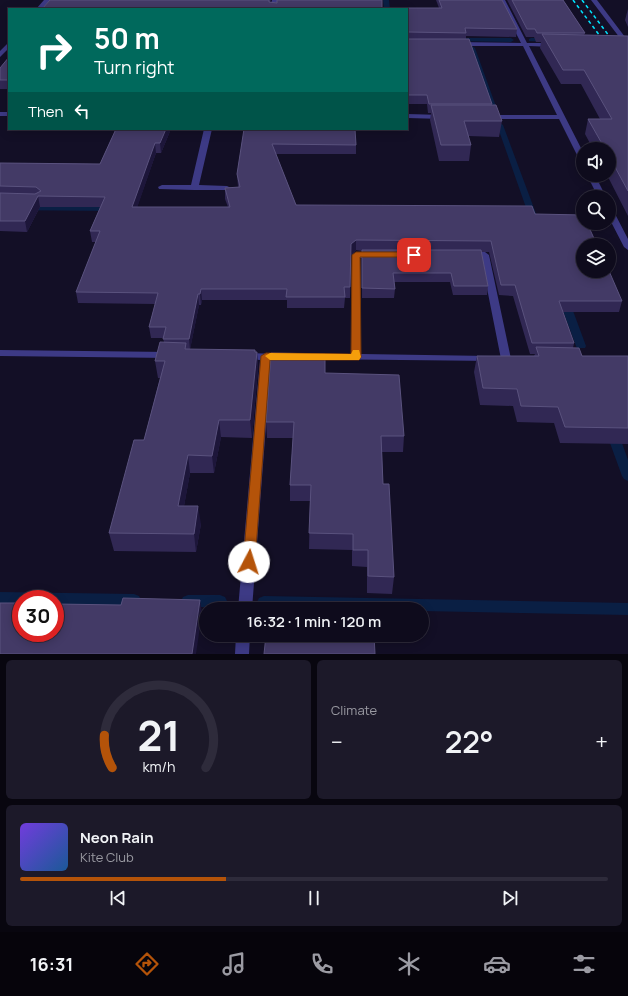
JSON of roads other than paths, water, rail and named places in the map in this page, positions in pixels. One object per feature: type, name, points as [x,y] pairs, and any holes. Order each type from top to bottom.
[{"type":"street","points":[[40,8],[47,0]]},
{"type":"street","points":[[502,0],[576,145]]},
{"type":"street","points":[[594,0],[626,45]]},
{"type":"street","points":[[0,55],[8,44]]},
{"type":"street","points":[[454,44],[562,45]]},
{"type":"street","points":[[408,116],[454,117]]},
{"type":"street","points":[[477,117],[562,117]]},
{"type":"street","points":[[194,188],[208,130]]},
{"type":"street","points":[[162,187],[227,188]]},
{"type":"street","points":[[616,224],[628,247]]},
{"type":"street","points":[[356,357],[356,255],[386,255]]},
{"type":"street","points":[[234,356],[510,359],[485,255],[462,255]]},
{"type":"street","points":[[0,353],[178,355]]},
{"type":"street","points":[[246,602],[266,356]]},
{"type":"street","points":[[242,654],[243,642]]},
{"type":"waterway","points":[[386,0],[387,8]]},
{"type":"waterway","points":[[455,40],[511,40]]},
{"type":"waterway","points":[[531,40],[549,40]]},
{"type":"waterway","points":[[459,48],[472,48],[495,112]]},
{"type":"waterway","points":[[500,125],[534,219]]},
{"type":"waterway","points":[[0,208],[112,209]]},
{"type":"waterway","points":[[564,300],[581,346]]},
{"type":"waterway","points":[[612,432],[628,476]]},
{"type":"waterway","points":[[0,598],[134,600]]},
{"type":"waterway","points":[[188,601],[220,601]]},
{"type":"waterway","points":[[429,605],[628,609]]},
{"type":"railway","points":[[573,0],[606,44]]},
{"type":"railway","points":[[582,0],[628,61]]}]
